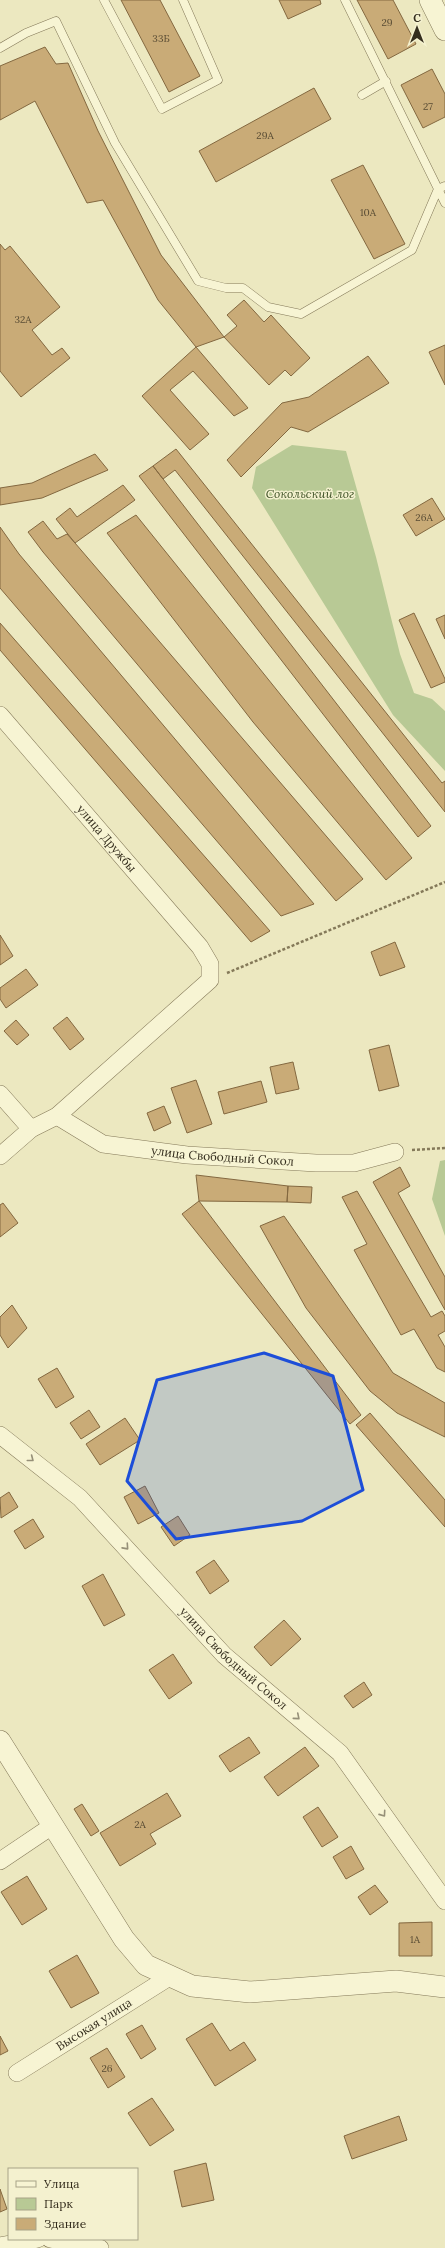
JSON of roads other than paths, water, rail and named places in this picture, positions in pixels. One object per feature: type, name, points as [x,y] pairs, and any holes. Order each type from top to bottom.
[{"type":"street","points":[[430,0],[445,30]]},
{"type":"street","name":"улица Дружбы","points":[[0,715],[200,947],[210,972],[57,1116]]},
{"type":"street","points":[[0,1094],[31,1129]]},
{"type":"street","points":[[0,1156],[31,1129],[57,1116]]},
{"type":"street","name":"улица Свободный Сокол","points":[[57,1116],[103,1144],[187,1155],[316,1163],[354,1163],[395,1152]]},
{"type":"street","name":"улица Свободный Сокол","points":[[0,1435],[80,1498],[224,1655],[340,1753],[445,1901]]},
{"type":"street","points":[[0,1741],[124,1939],[146,1965],[192,1986],[250,1992],[396,1980],[445,1987]]},
{"type":"street","points":[[0,1861],[52,1826]]},
{"type":"street","name":"Высокая улица","points":[[17,2073],[171,1976]]},
{"type":"street","points":[[0,2246],[33,2240]]},
{"type":"street","points":[[56,2240],[100,2248]]},
{"type":"lane","points":[[104,0],[162,109],[218,80],[183,0]]},
{"type":"lane","points":[[345,0],[442,188],[445,203]]},
{"type":"lane","points":[[0,48],[26,33],[56,21],[115,143],[198,281],[226,288],[243,288],[268,307],[301,314],[412,250],[442,188]]},
{"type":"lane","points":[[362,95],[386,81]]},
{"type":"park label","name":"Сокольский лог","points":[[310,494]]}]
